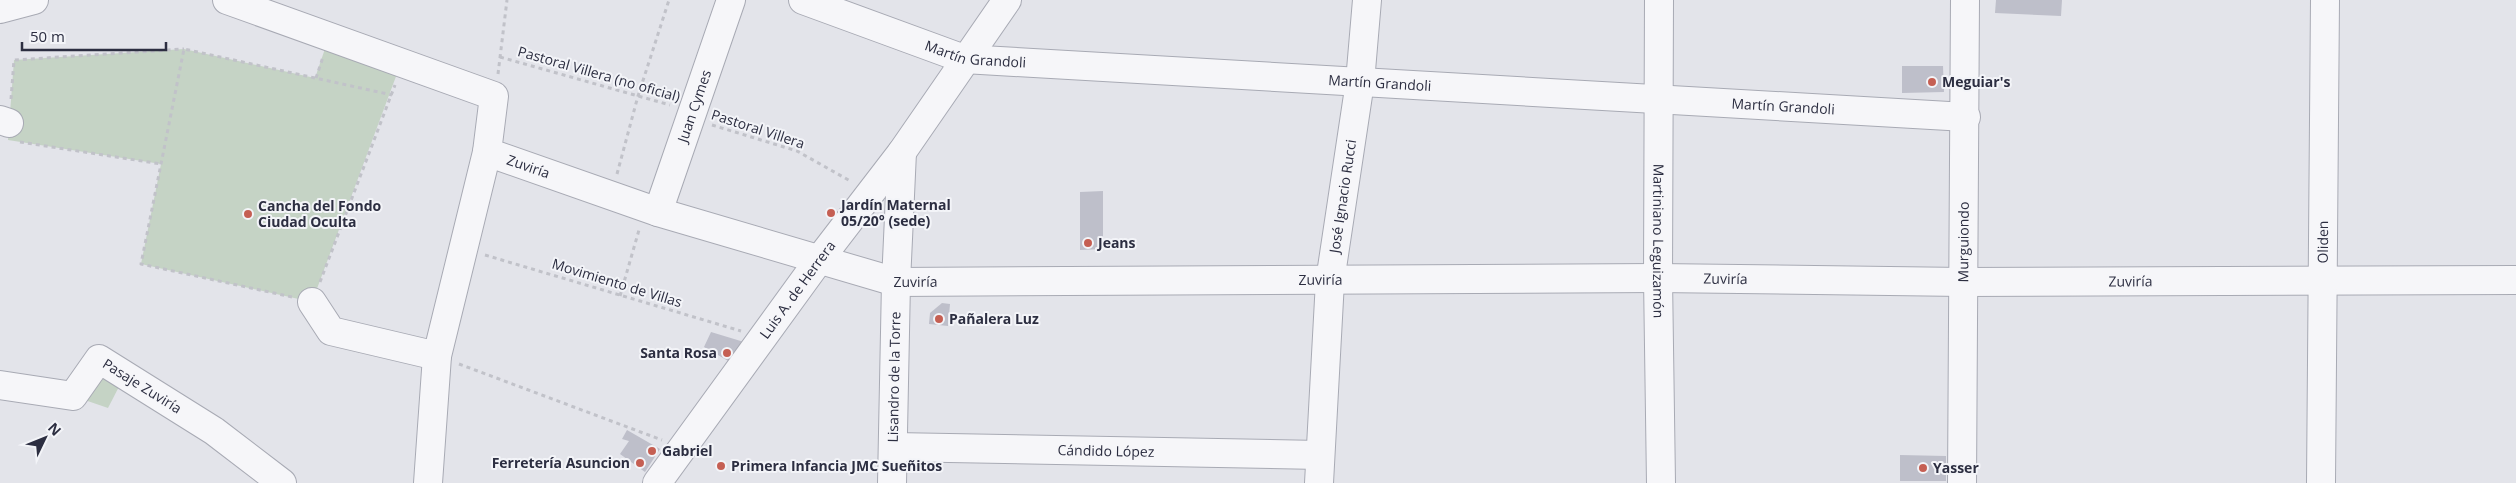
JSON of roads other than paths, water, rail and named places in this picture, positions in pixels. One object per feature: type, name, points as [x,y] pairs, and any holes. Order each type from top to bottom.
[{"type":"street","points":[[0,9],[34,0]]},
{"type":"street","points":[[227,0],[494,96],[487,152],[437,356],[428,483]]},
{"type":"street","name":"Juan Cymes","points":[[652,210],[691,115],[731,0]]},
{"type":"street","name":"Martín Grandoli","points":[[803,0],[964,60],[1966,117]]},
{"type":"street","name":"Luis A. de Herrera","points":[[657,483],[819,260],[902,152],[1007,0]]},
{"type":"street","name":"José Ignacio Rucci","points":[[1319,483],[1330,282],[1360,82],[1367,0]]},
{"type":"street","name":"Martiniano Leguizamón","points":[[1659,0],[1658,278],[1661,483]]},
{"type":"street","name":"Murguiondo","points":[[1962,483],[1966,117],[1965,0]]},
{"type":"street","name":"Oliden","points":[[2321,483],[2325,0]]},
{"type":"street","name":"Zuviría","points":[[487,152],[652,210],[896,282],[1330,282],[1658,278],[1964,282],[2516,280]]},
{"type":"street","name":"Lisandro de la Torre","points":[[892,483],[896,282],[902,152]]},
{"type":"street","points":[[312,302],[331,330],[437,356]]},
{"type":"street","name":"Pasaje Zuviría","points":[[0,385],[74,396],[98,359],[214,431],[282,483]]},
{"type":"street","name":"Cándido López","points":[[894,447],[1320,455]]},
{"type":"place","name":"Meguiar's","points":[[1932,82]]},
{"type":"place","name":"Jardín Maternal 05/20° (sede)","points":[[831,213]]},
{"type":"place","name":"Cancha del Fondo Ciudad Oculta","points":[[248,214]]},
{"type":"place","name":"Jeans","points":[[1088,243]]},
{"type":"place","name":"Pañalera Luz","points":[[939,319]]},
{"type":"place","name":"Santa Rosa","points":[[727,353]]},
{"type":"place","name":"Gabriel","points":[[652,451]]},
{"type":"place","name":"Ferretería Asuncion","points":[[640,463]]},
{"type":"place","name":"Primera Infancia JMC Sueñitos","points":[[721,466]]},
{"type":"place","name":"Yasser","points":[[1923,468]]}]
